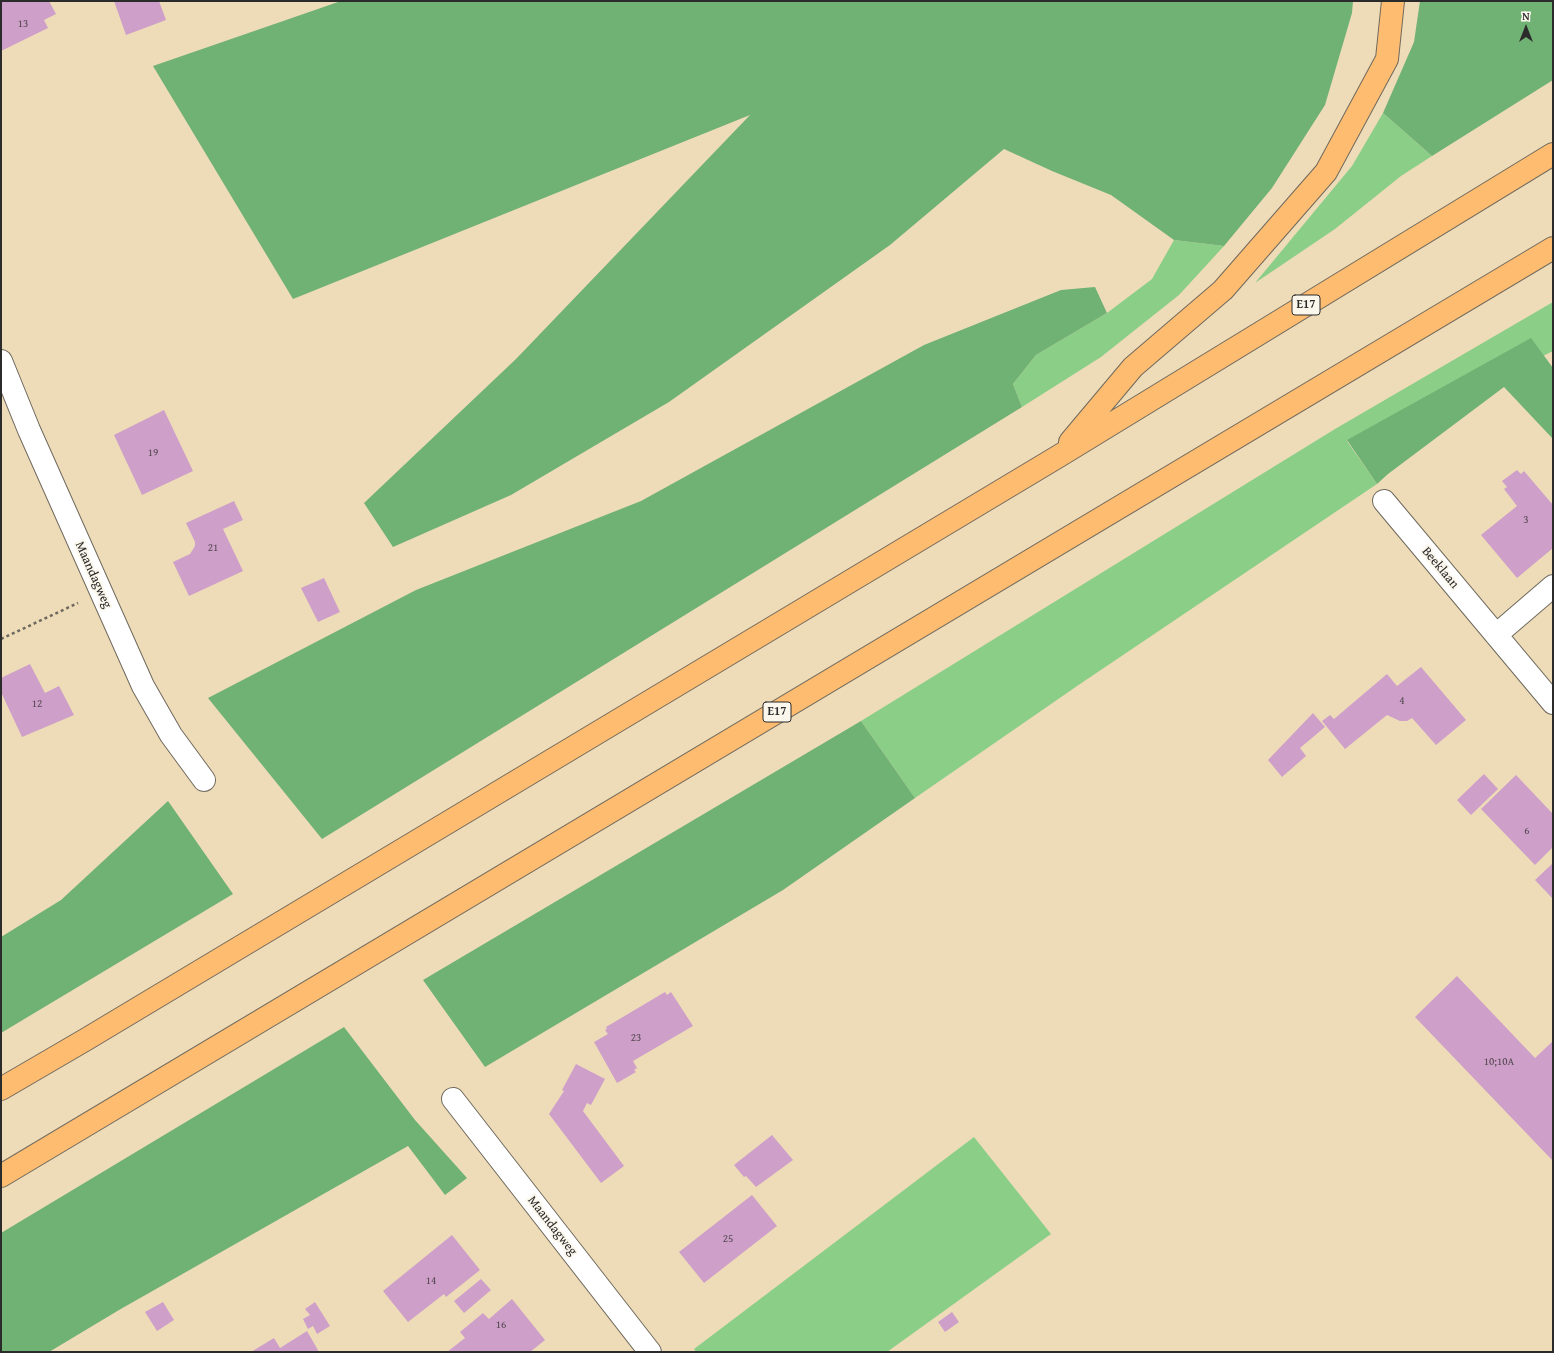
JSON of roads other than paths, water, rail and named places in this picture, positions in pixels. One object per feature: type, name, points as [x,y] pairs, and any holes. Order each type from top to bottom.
[{"type":"highway","points":[[1059,456],[1133,366],[1223,290],[1326,172],[1388,59],[1392,1]]},
{"type":"highway","name":"E17","points":[[1,1089],[1059,456],[1553,154]]},
{"type":"highway","name":"E17","points":[[1,1176],[1553,248]]},
{"type":"street","name":"Maandagweg","points":[[1,361],[29,430],[100,593],[143,686],[171,735],[204,780]]},
{"type":"street","name":"Beeklaan","points":[[1384,501],[1553,703]]},
{"type":"street","points":[[1496,635],[1553,586]]},
{"type":"street","name":"Maandagweg","points":[[453,1099],[650,1352]]}]
